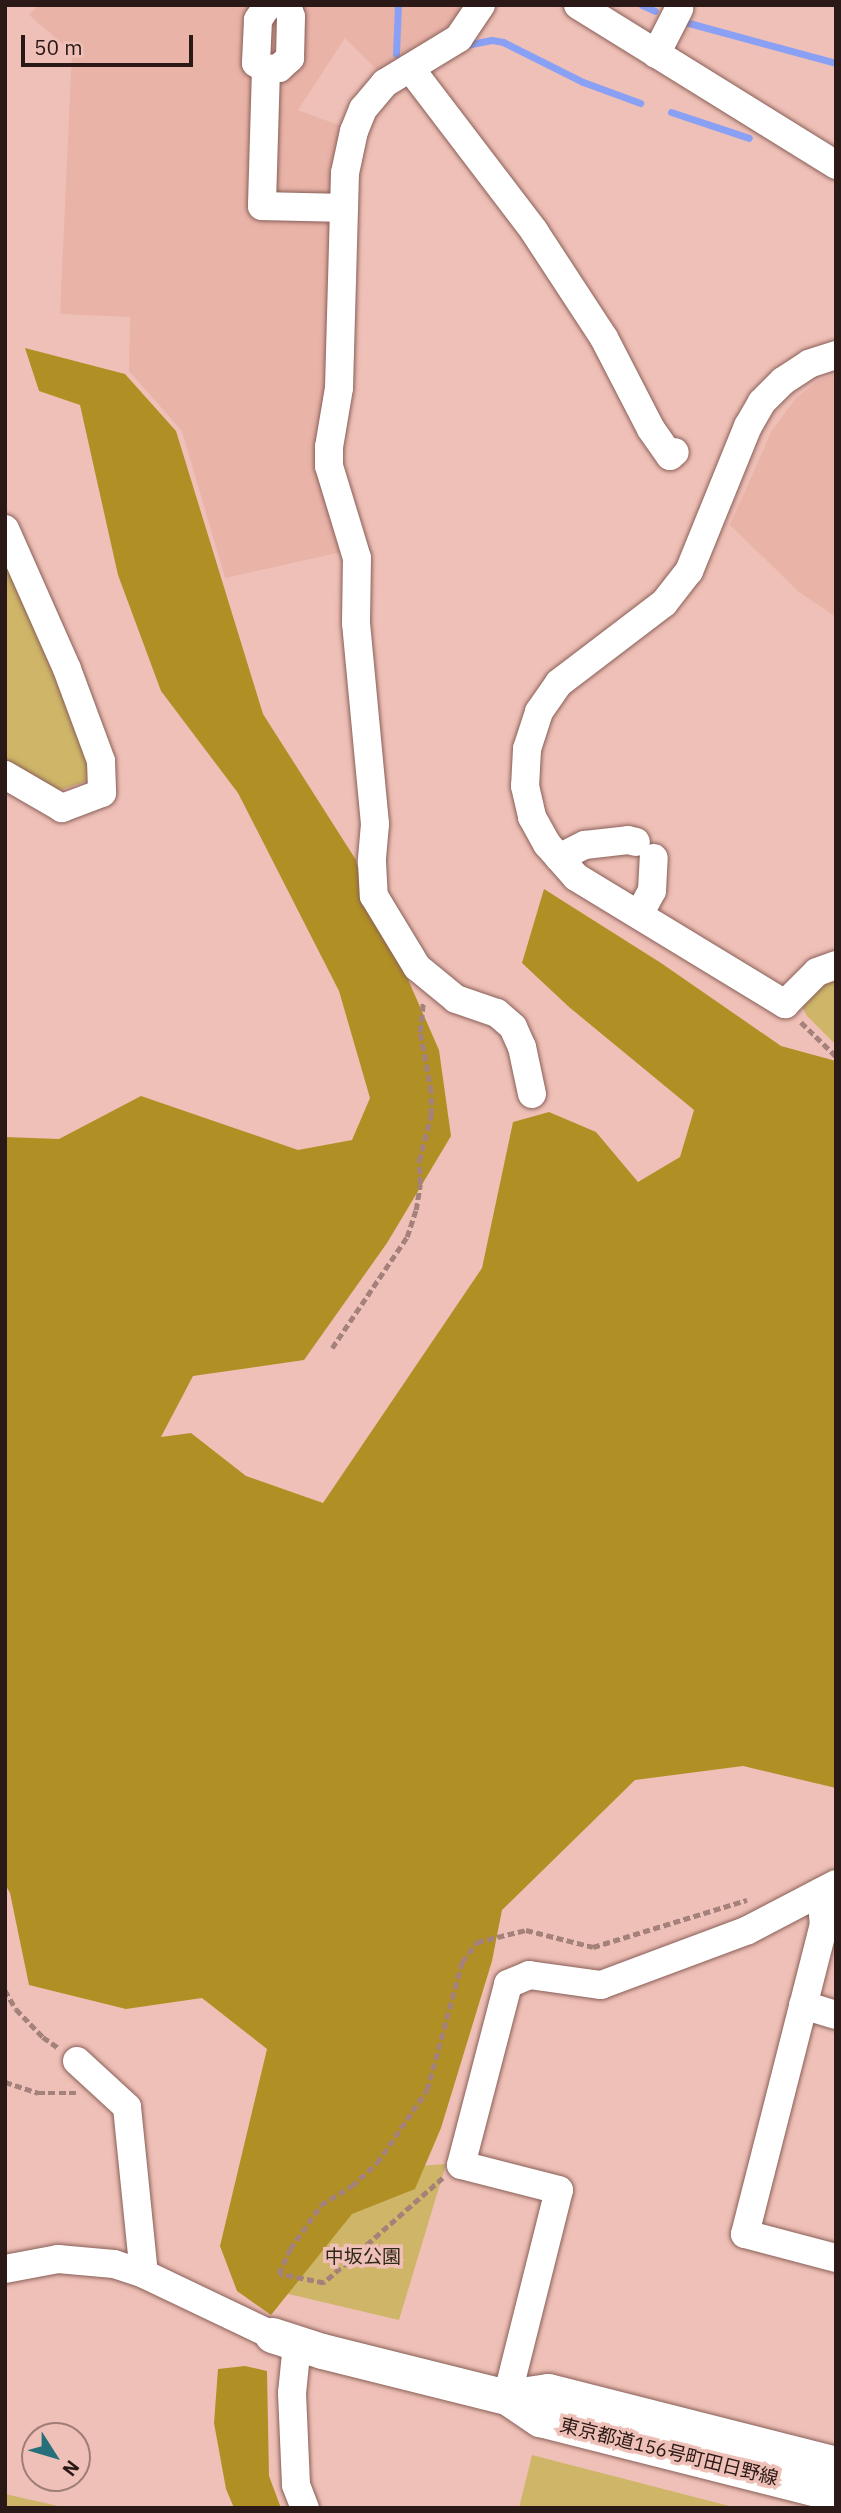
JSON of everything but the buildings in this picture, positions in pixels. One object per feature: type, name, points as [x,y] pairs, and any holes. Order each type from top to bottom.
[{"type":"main road","name":"東京都道156号町田日野線","points":[[285,2339],[507,2397],[540,2419],[836,2494]]},
{"type":"main road","name":"東京都道156号町田日野線","points":[[507,2397],[548,2391],[836,2464]]},
{"type":"street","points":[[268,5],[258,20],[257,63],[266,69],[279,68],[290,58],[291,17],[287,5]]},
{"type":"street","points":[[481,5],[459,38],[386,83],[363,109],[349,151],[344,208],[340,387],[329,447],[329,466],[357,558],[356,624],[374,824],[374,896],[417,967],[456,999],[497,1013],[513,1027],[522,1047],[532,1094]]},
{"type":"street","points":[[578,5],[836,165]]},
{"type":"street","points":[[656,54],[679,9]]},
{"type":"street","points":[[410,68],[534,231],[604,338],[651,429],[670,456],[675,452]]},
{"type":"street","points":[[266,69],[262,206],[344,208]]},
{"type":"street","points":[[836,355],[810,364],[783,381],[762,402],[748,426],[689,571],[664,603],[559,683],[539,712],[527,749],[525,786],[532,817],[547,844],[576,877],[785,1004],[817,972],[836,965]]},
{"type":"street","points":[[5,529],[67,669],[100,761],[102,793],[62,808],[5,775]]},
{"type":"street","points":[[559,858],[584,845],[628,840],[645,850],[652,891],[639,915]]},
{"type":"street","points":[[828,1888],[824,1924],[745,2234],[836,2258]]},
{"type":"street","points":[[507,2397],[559,2190],[461,2165],[508,1984],[529,1975],[600,1985],[748,1930],[828,1888]]},
{"type":"street","points":[[803,2005],[836,2015]]},
{"type":"street","points":[[77,2061],[127,2107],[144,2274]]},
{"type":"street","points":[[5,2269],[49,2260],[89,2260],[144,2274],[285,2339],[292,2393],[296,2485],[305,2508]]},
{"type":"path","points":[[332,1348],[407,1237],[416,1210],[421,1184],[419,1161],[430,1115],[431,1092],[420,1032],[423,998],[417,967]]},
{"type":"path","points":[[820,1043],[836,1056]]},
{"type":"path","points":[[5,1990],[16,2008],[43,2037],[77,2061]]},
{"type":"path","points":[[5,2082],[38,2093],[107,2089]]},
{"type":"path","points":[[279,2274],[324,2283],[461,2165]]},
{"type":"shaded area","points":[[38,5],[465,5],[452,30],[378,71],[345,38],[298,110],[344,127],[329,388],[346,551],[225,578],[182,431],[129,371],[130,317],[60,314],[72,52],[29,15]]},
{"type":"shaded area","points":[[25,348],[125,374],[176,431],[263,714],[356,860],[366,904],[403,968],[439,1050],[451,1136],[387,1243],[304,1360],[193,1376],[161,1437],[191,1433],[246,1476],[323,1503],[482,1268],[513,1122],[549,1112],[596,1132],[638,1182],[680,1157],[694,1110],[569,1007],[522,963],[544,889],[661,963],[781,1046],[836,1061],[836,1788],[743,1766],[635,1780],[502,1910],[492,1961],[441,2128],[415,2189],[352,2214],[271,2315],[237,2291],[220,2246],[267,2049],[202,1998],[126,2009],[29,1985],[10,1893],[5,1884],[5,1137],[59,1139],[141,1096],[298,1150],[352,1140],[370,1098],[339,991],[238,793],[161,691],[118,575],[80,405],[39,391]]},
{"type":"shaded area","points":[[836,374],[836,617],[799,592],[730,525],[771,432],[795,399],[819,380]]},
{"type":"shaded area","points":[[245,2366],[267,2371],[269,2476],[281,2508],[234,2508],[226,2489],[214,2423],[218,2369]]},
{"type":"green space","points":[[5,557],[91,763],[90,780],[51,793],[5,766]]},
{"type":"green space","points":[[836,975],[836,1045],[807,1016],[799,1001]]},
{"type":"green space","name":"中坂公園","points":[[446,2164],[399,2320],[280,2292],[390,2168]]},
{"type":"green space","points":[[532,2455],[737,2508],[519,2508]]},
{"type":"green space","points":[[5,2494],[67,2508],[5,2508]]},
{"type":"waterway","points":[[396,54],[398,5]]},
{"type":"waterway","points":[[642,5],[655,11]]},
{"type":"waterway","points":[[685,22],[836,63]]},
{"type":"waterway","points":[[466,45],[492,40],[503,42],[583,82],[640,103]]},
{"type":"waterway","points":[[671,112],[749,138]]}]
